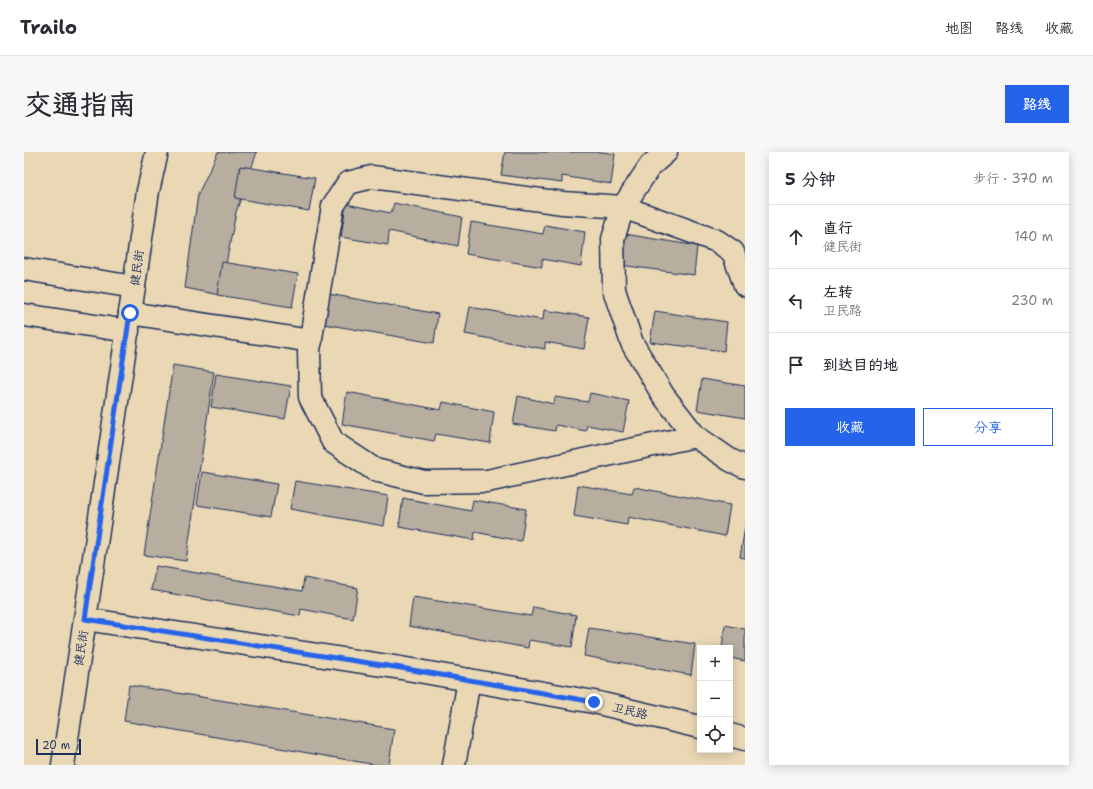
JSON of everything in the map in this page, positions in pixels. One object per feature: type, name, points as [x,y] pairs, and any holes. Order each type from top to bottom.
[{"type":"street","name":"健民街","points":[[63,765],[148,191],[156,152]]},
{"type":"street","points":[[666,152],[650,166],[623,207],[612,239],[614,290],[632,343],[663,395],[695,436],[730,460],[745,467]]},
{"type":"street","points":[[695,436],[486,481],[424,482],[375,470],[333,442],[310,397],[311,341],[333,206],[348,183],[372,177],[563,203],[623,207],[717,241],[733,252],[745,285]]},
{"type":"street","points":[[24,269],[134,287]]},
{"type":"street","points":[[24,315],[129,322],[311,341]]},
{"type":"street","name":"卫民路","points":[[85,619],[469,680],[594,702],[697,726]]},
{"type":"street","points":[[454,765],[469,680]]},
{"type":"street","points":[[733,736],[745,739]]},
{"type":"building","points":[[218,152],[257,152],[236,212],[220,295],[185,288],[198,194]]},
{"type":"building","points":[[505,152],[603,152],[615,154],[611,184],[562,176],[562,183],[501,175]]},
{"type":"building","points":[[240,166],[315,178],[309,211],[235,198]]},
{"type":"building","points":[[394,203],[462,217],[458,246],[389,231],[388,245],[341,237],[346,204],[391,213]]},
{"type":"building","points":[[471,222],[543,234],[545,225],[585,232],[581,266],[542,259],[542,267],[466,254]]},
{"type":"building","points":[[625,234],[697,246],[694,275],[620,265]]},
{"type":"building","points":[[222,262],[298,274],[292,307],[217,295]]},
{"type":"building","points":[[329,294],[438,314],[434,343],[324,324]]},
{"type":"building","points":[[470,307],[543,320],[544,310],[589,317],[584,349],[545,342],[545,349],[465,334]]},
{"type":"building","points":[[655,311],[727,322],[724,351],[650,342]]},
{"type":"building","points":[[173,365],[214,372],[186,561],[144,555]]},
{"type":"building","points":[[216,374],[291,386],[285,419],[211,407]]},
{"type":"building","points":[[702,379],[745,386],[745,418],[697,410]]},
{"type":"building","points":[[347,392],[441,410],[443,402],[494,412],[490,443],[436,434],[434,441],[342,424]]},
{"type":"building","points":[[590,393],[629,401],[623,432],[587,425],[586,431],[556,425],[555,431],[513,424],[518,396],[554,404],[555,397],[588,402]]},
{"type":"building","points":[[202,472],[277,484],[271,517],[197,505]]},
{"type":"building","points":[[295,481],[388,496],[384,526],[290,509]]},
{"type":"building","points":[[578,485],[632,494],[634,487],[730,505],[725,536],[628,517],[627,525],[574,516]]},
{"type":"building","points":[[403,498],[471,511],[473,500],[526,509],[521,541],[475,532],[474,540],[399,527]]},
{"type":"building","points":[[745,527],[745,558],[740,557]]},
{"type":"building","points":[[156,566],[302,591],[304,578],[358,588],[353,619],[301,609],[300,616],[151,590]]},
{"type":"building","points":[[413,597],[531,616],[533,607],[576,615],[572,647],[529,640],[528,648],[409,626]]},
{"type":"building","points":[[725,625],[745,629],[745,661],[733,659],[733,645],[722,645]]},
{"type":"building","points":[[589,628],[695,644],[691,675],[584,656]]},
{"type":"building","points":[[129,685],[394,729],[389,765],[377,765],[124,721]]},
{"type":"route","points":[[130,313],[85,619],[401,668],[594,702]]}]
